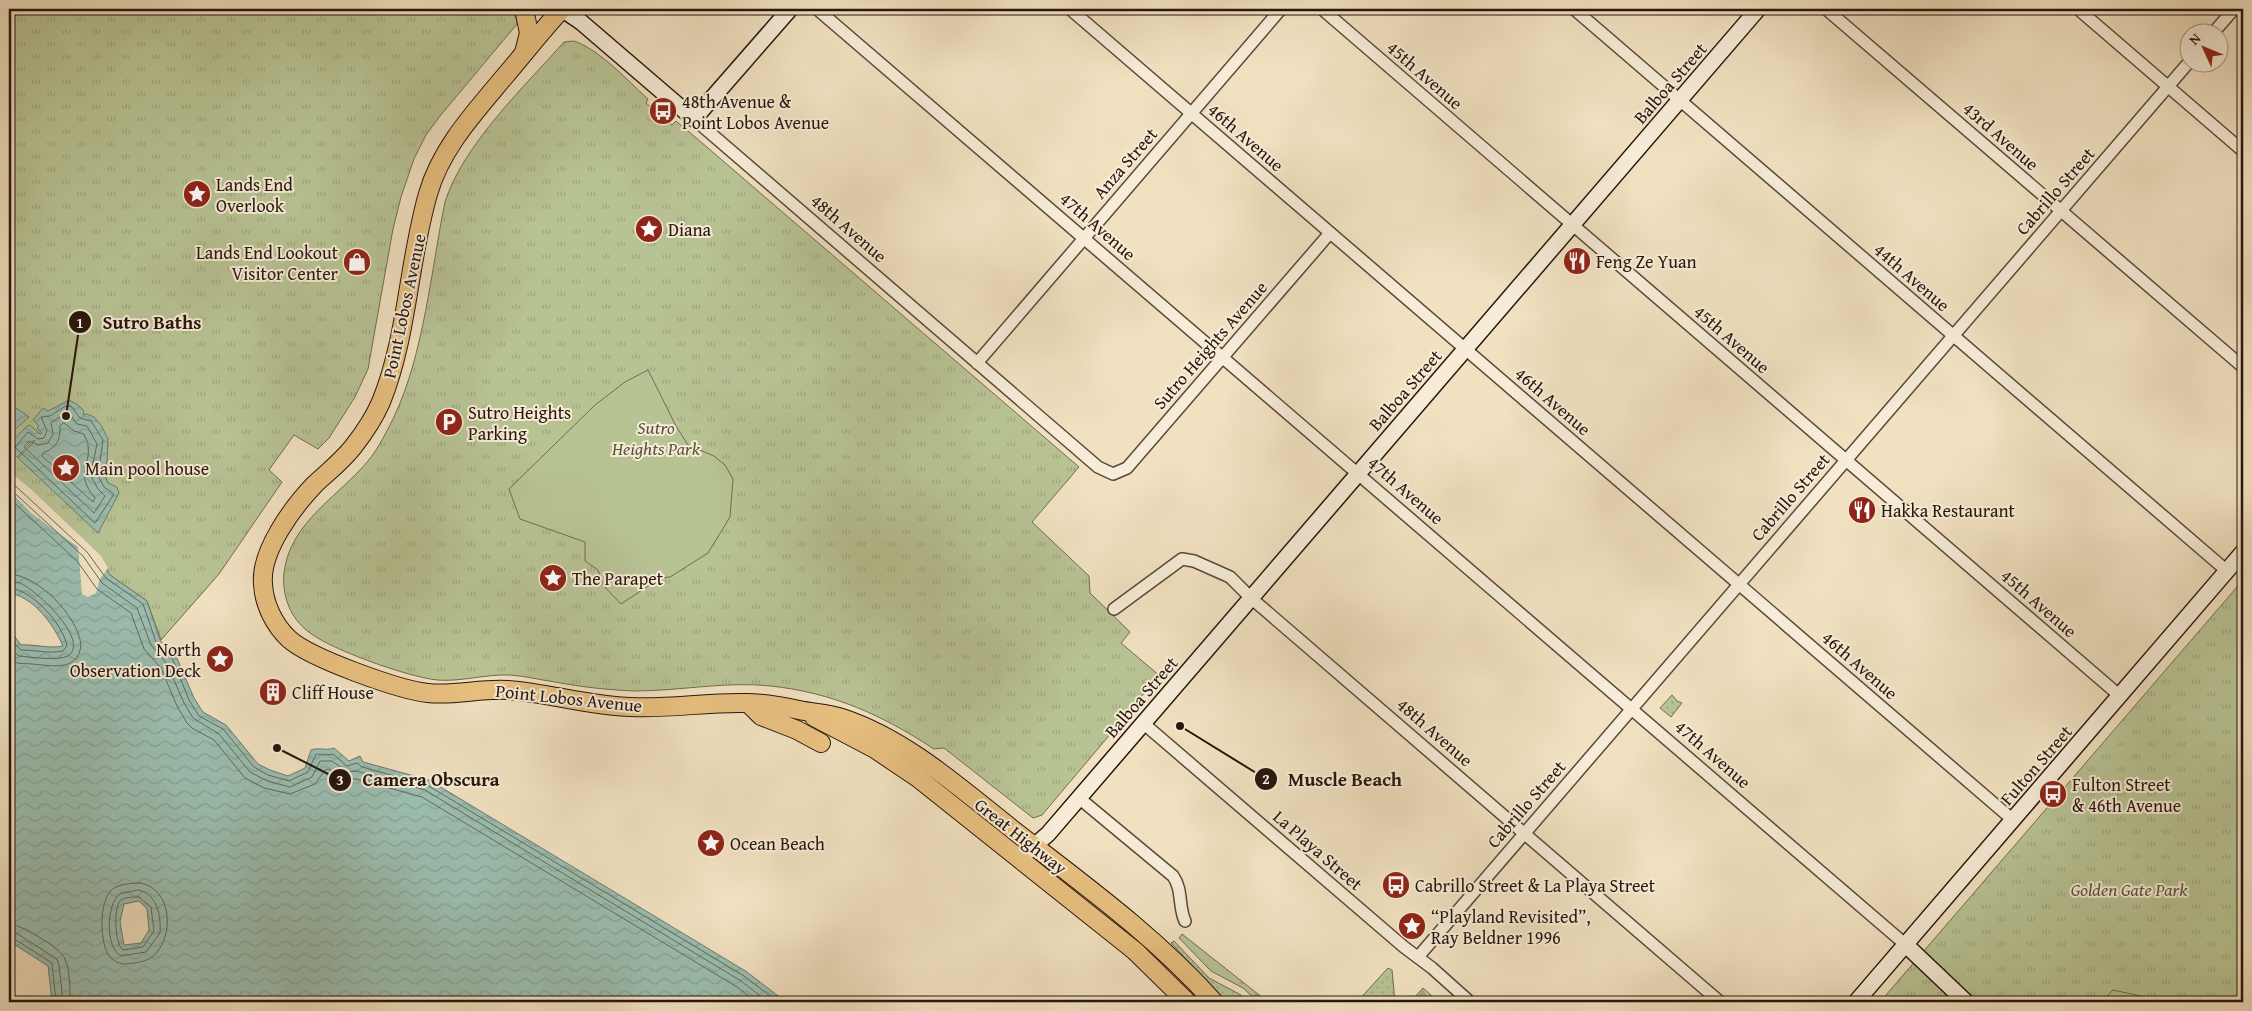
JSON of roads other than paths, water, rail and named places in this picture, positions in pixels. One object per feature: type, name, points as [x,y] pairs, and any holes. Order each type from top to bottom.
[{"type":"main road","points":[[524,9],[528,33],[524,54]]},
{"type":"main road","name":"Point Lobos Avenue","points":[[563,9],[464,127],[437,170],[425,204],[399,341],[381,400],[360,438],[307,494],[272,544],[262,572],[267,603],[281,630],[288,638],[304,649],[388,684],[411,691],[435,694],[482,689],[504,690],[584,703],[631,707],[748,703]]},
{"type":"main road","points":[[748,703],[761,716],[797,730],[821,743]]},
{"type":"main road","name":"Great Highway","points":[[748,703],[776,705],[841,717],[895,743],[939,772],[1154,940],[1214,1002]]},
{"type":"main road","name":"Great Highway","points":[[802,711],[875,748],[897,763],[1135,951],[1187,1002]]},
{"type":"street","name":"48th Avenue","points":[[563,9],[581,22],[1098,467],[1113,474]]},
{"type":"street","points":[[694,119],[790,9]]},
{"type":"street","name":"47th Avenue","points":[[817,9],[1906,945],[1966,1002]]},
{"type":"street","name":"46th Avenue","points":[[1070,9],[2013,820]]},
{"type":"street","name":"Anza Street","points":[[977,363],[1281,9]]},
{"type":"street","name":"45th Avenue","points":[[1322,9],[2120,696]]},
{"type":"street","name":"44th Avenue","points":[[1574,9],[2227,571]]},
{"type":"street","name":"Balboa Street","points":[[1019,859],[1048,834],[1758,9]]},
{"type":"street","name":"43rd Avenue","points":[[1826,9],[2243,367]]},
{"type":"street","points":[[2078,9],[2243,151]]},
{"type":"street","points":[[2223,22],[2234,9]]},
{"type":"street","name":"Cabrillo Street","points":[[1418,957],[2180,72]]},
{"type":"street","name":"Sutro Heights Avenue","points":[[1113,474],[1127,468],[1330,233]]},
{"type":"street","name":"Fulton Street","points":[[1856,1002],[2243,552]]},
{"type":"street","name":"48th Avenue","points":[[1114,609],[1178,561],[1185,558],[1230,577],[1251,598],[1720,1002]]},
{"type":"street","name":"La Playa Street","points":[[1143,723],[1470,1002]]},
{"type":"street","points":[[1079,798],[1173,876],[1179,886],[1181,909],[1185,921]]},
{"type":"water","name":"Main pool house","points":[[69,400],[84,411],[83,415],[87,414],[94,417],[101,425],[108,439],[107,462],[103,470],[108,483],[117,487],[119,493],[98,533],[18,458],[34,440],[17,457],[9,449],[9,445],[30,425],[40,434],[42,433],[37,428],[39,426],[33,420],[43,408],[48,411]]},
{"type":"water","points":[[9,403],[29,417],[9,435]]},
{"type":"water","points":[[9,474],[99,558],[110,575],[147,601],[160,640],[176,656],[194,698],[203,712],[226,725],[258,764],[288,776],[305,768],[311,750],[334,748],[349,761],[360,756],[363,762],[429,780],[747,972],[786,1002],[52,1002],[48,966],[9,941],[9,622],[13,634],[21,645],[63,646],[54,629],[42,613],[27,600],[9,593]],"holes":[[[139,901],[147,909],[149,930],[141,943],[124,945],[120,922],[124,904]]]},
{"type":"place","name":"48th Avenue & Point Lobos Avenue","points":[[663,111]]},
{"type":"place","name":"Lands End Overlook","points":[[197,194]]},
{"type":"place","name":"Diana","points":[[649,229]]},
{"type":"place","name":"Feng Ze Yuan","points":[[1577,261]]},
{"type":"place","name":"Lands End Lookout Visitor Center","points":[[357,262]]},
{"type":"place","name":"Sutro Baths","points":[[66,416]]},
{"type":"place","name":"Sutro Heights Parking","points":[[449,422]]},
{"type":"place","name":"Main pool house","points":[[66,468]]},
{"type":"place","name":"Hakka Restaurant","points":[[1862,510]]},
{"type":"place","name":"The Parapet","points":[[553,578]]},
{"type":"place","name":"North Observation Deck","points":[[220,659]]},
{"type":"place","name":"Cliff House","points":[[273,692]]},
{"type":"place","name":"Muscle Beach","points":[[1180,726]]},
{"type":"place","name":"Camera Obscura","points":[[277,748]]},
{"type":"place","name":"Fulton Street & 46th Avenue","points":[[2053,794]]},
{"type":"place","name":"Ocean Beach","points":[[711,843]]},
{"type":"place","name":"Cabrillo Street & La Playa Street","points":[[1396,885]]},
{"type":"place","name":"“Playland Revisited”, Ray Beldner 1996","points":[[1412,926]]},
{"type":"park label","name":"Sutro Heights Park","points":[[656,437]]},
{"type":"park label","name":"Golden Gate Park","points":[[2129,889]]}]
